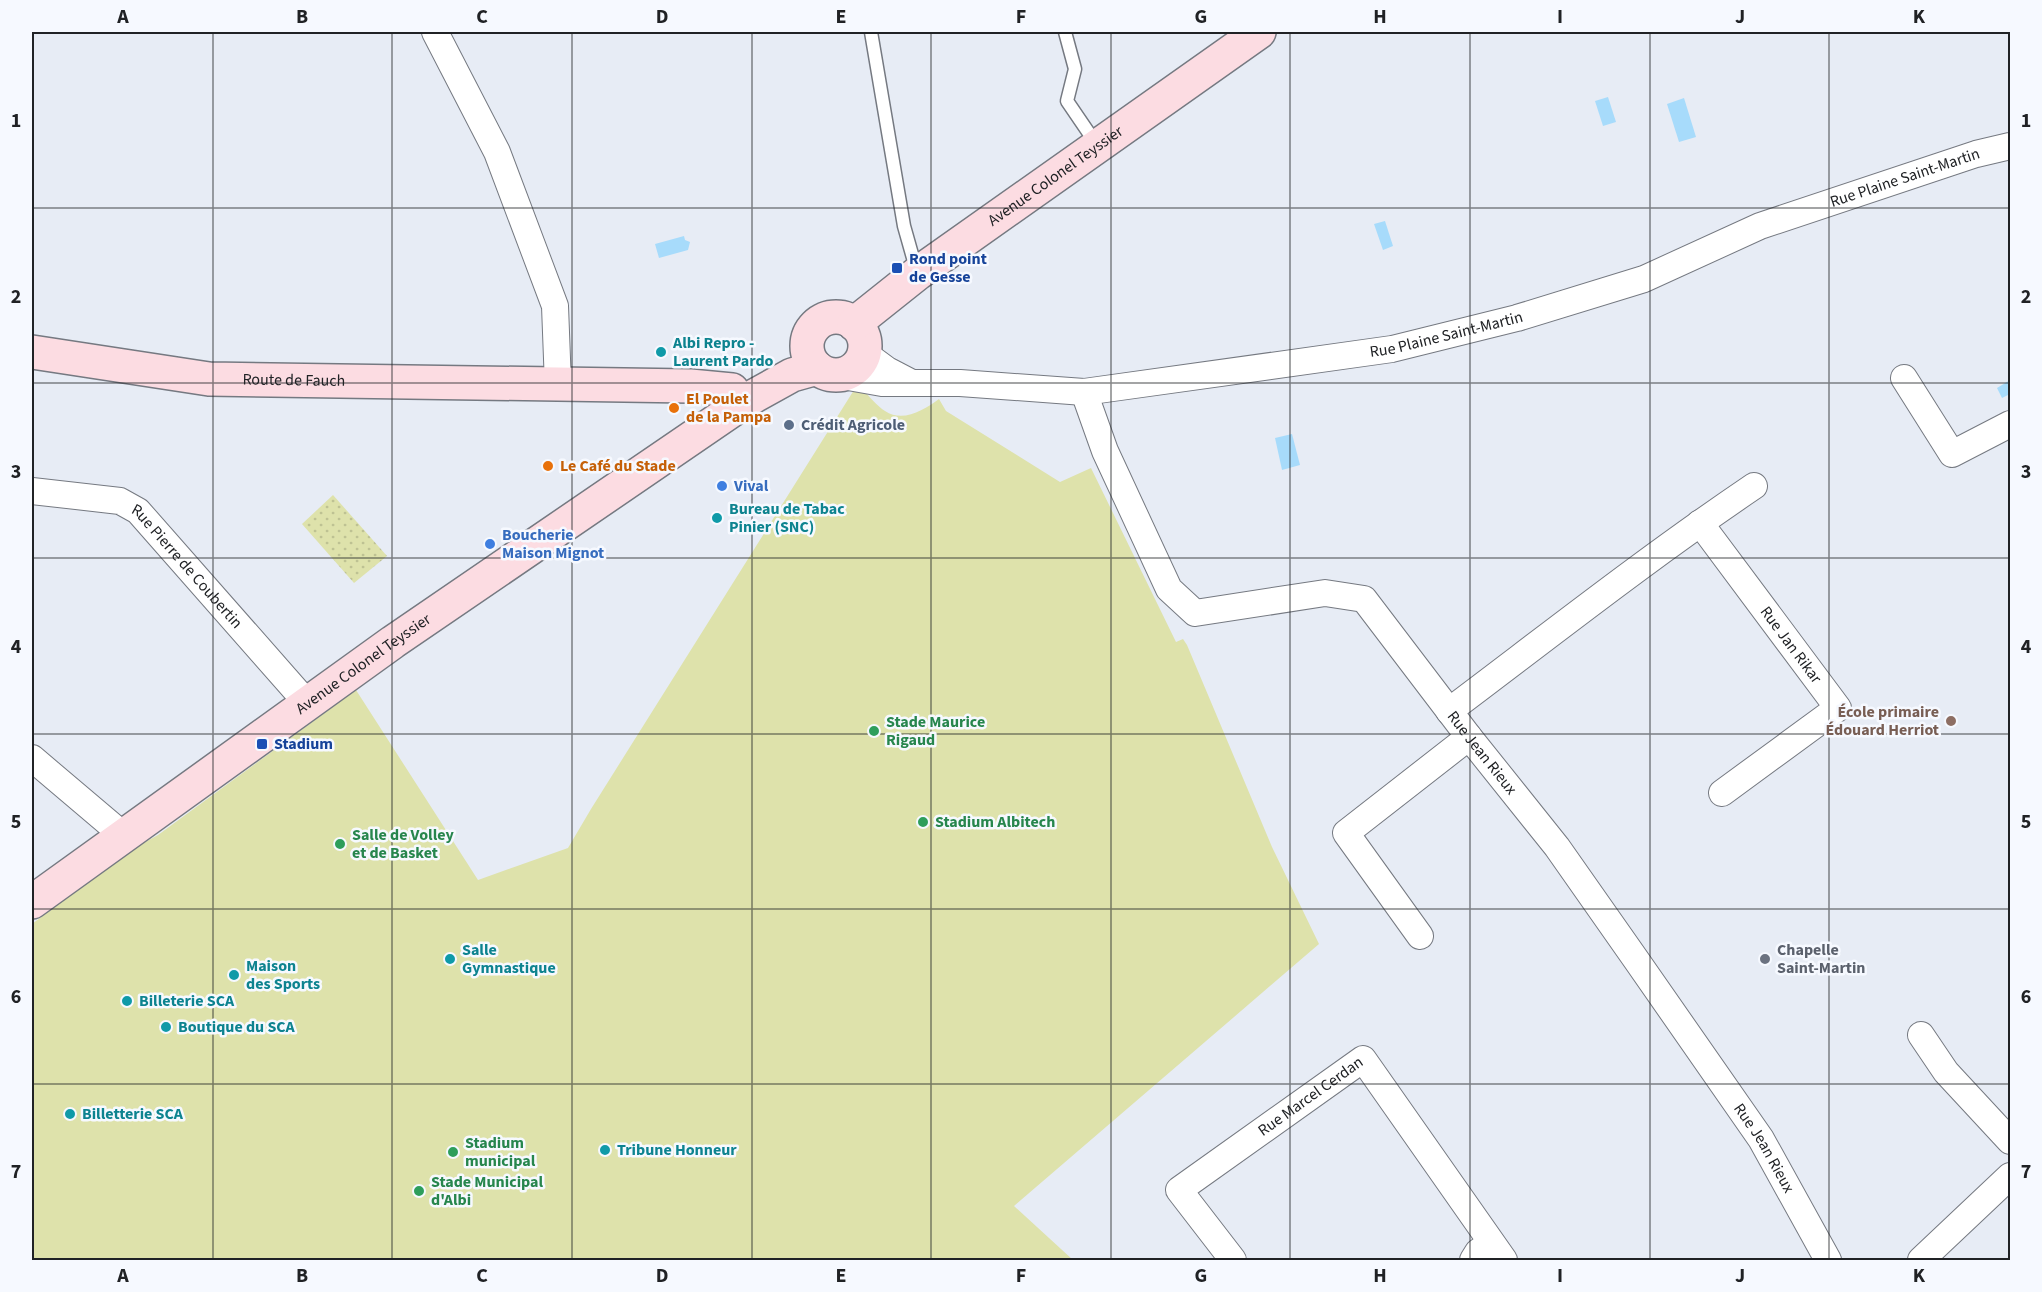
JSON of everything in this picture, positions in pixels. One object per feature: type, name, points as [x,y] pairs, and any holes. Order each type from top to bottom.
[{"type":"main road","name":"Avenue Colonel Teyssier","points":[[699,434],[732,390],[821,361],[847,374],[855,369],[861,362],[859,338],[918,273],[1259,32]]},
{"type":"main road","points":[[821,361],[812,330],[818,323],[836,317],[846,319],[859,338]]},
{"type":"main road","name":"Route de Fauch","points":[[32,352],[209,379],[690,386],[732,390]]},
{"type":"main road","name":"Avenue Colonel Teyssier","points":[[32,902],[393,642],[747,400],[821,361]]},
{"type":"street","points":[[435,32],[497,152],[555,306],[558,385]]},
{"type":"street","name":"Rue Plaine Saint-Martin","points":[[859,338],[886,370],[913,383],[960,383],[1084,392],[1392,349],[1517,318],[1644,279],[1760,226],[1976,154],[2010,146]]},
{"type":"street","points":[[821,361],[882,383],[913,383]]},
{"type":"street","points":[[1904,378],[1952,454],[2010,423]]},
{"type":"street","name":"Rue Jean Rieux","points":[[1084,392],[1105,451],[1169,590],[1195,613],[1325,593],[1364,599],[1469,737],[1557,847],[1761,1139],[1828,1260]]},
{"type":"street","points":[[1449,711],[1700,523],[1754,486]]},
{"type":"street","name":"Rue Pierre de Coubertin","points":[[32,491],[120,501],[138,511],[307,703]]},
{"type":"street","name":"Rue Jan Rikar","points":[[1700,523],[1838,708],[1722,793]]},
{"type":"street","points":[[1420,936],[1346,833],[1469,737]]},
{"type":"street","points":[[32,758],[123,836]]},
{"type":"street","points":[[1921,1035],[1946,1072],[2010,1141]]},
{"type":"street","name":"Rue Marcel Cerdan","points":[[1233,1260],[1179,1190],[1363,1059],[1489,1255]]},
{"type":"street","points":[[1921,1260],[2010,1176]]},
{"type":"lane","points":[[871,32],[904,226],[918,273]]},
{"type":"lane","points":[[1065,32],[1075,69],[1067,100],[1097,146]]},
{"type":"green space","name":"Stadium Albitech","points":[[854,390],[863,390],[882,409],[899,416],[913,414],[939,399],[946,411],[1060,482],[1091,468],[1176,642],[1183,639],[1187,645],[1272,847],[1319,944],[1014,1206],[1073,1260],[32,1260],[32,924],[129,851],[158,835],[356,690],[478,880],[568,848]]},
{"type":"green space","points":[[333,495],[387,556],[354,583],[302,524]]},
{"type":"water","points":[[1608,97],[1616,122],[1603,126],[1595,101]]},
{"type":"water","points":[[1684,98],[1696,137],[1679,142],[1667,104]]},
{"type":"water","points":[[1385,221],[1393,246],[1383,250],[1374,224]]},
{"type":"water","points":[[684,236],[685,240],[690,242],[688,250],[659,258],[655,244]]},
{"type":"water","points":[[2010,380],[2010,394],[2002,398],[1997,388]]},
{"type":"water","points":[[1292,434],[1300,465],[1282,470],[1275,438]]},
{"type":"place","name":"Rond point de Gesse","points":[[897,268]]},
{"type":"place","name":"Albi Repro - Laurent Pardo","points":[[661,352]]},
{"type":"place","name":"El Poulet de la Pampa","points":[[674,408]]},
{"type":"place","name":"Crédit Agricole","points":[[789,425]]},
{"type":"place","name":"Le Café du Stade","points":[[548,466]]},
{"type":"place","name":"Vival","points":[[722,486]]},
{"type":"place","name":"Bureau de Tabac Pinier (SNC)","points":[[717,518]]},
{"type":"place","name":"Boucherie Maison Mignot","points":[[490,544]]},
{"type":"place","name":"École primaire Édouard Herriot","points":[[1951,721]]},
{"type":"place","name":"Stade Maurice Rigaud","points":[[874,731]]},
{"type":"place","name":"Stadium","points":[[262,744]]},
{"type":"place","name":"Stadium Albitech","points":[[923,822]]},
{"type":"place","name":"Salle de Volley et de Basket","points":[[340,844]]},
{"type":"place","name":"Salle Gymnastique","points":[[450,959]]},
{"type":"place","name":"Chapelle Saint-Martin","points":[[1765,959]]},
{"type":"place","name":"Maison des Sports","points":[[234,975]]},
{"type":"place","name":"Billeterie SCA","points":[[127,1001]]},
{"type":"place","name":"Boutique du SCA","points":[[166,1027]]},
{"type":"place","name":"Billetterie SCA","points":[[70,1114]]},
{"type":"place","name":"Tribune Honneur","points":[[605,1150]]},
{"type":"place","name":"Stadium municipal","points":[[453,1152]]},
{"type":"place","name":"Stade Municipal d'Albi","points":[[419,1191]]}]
